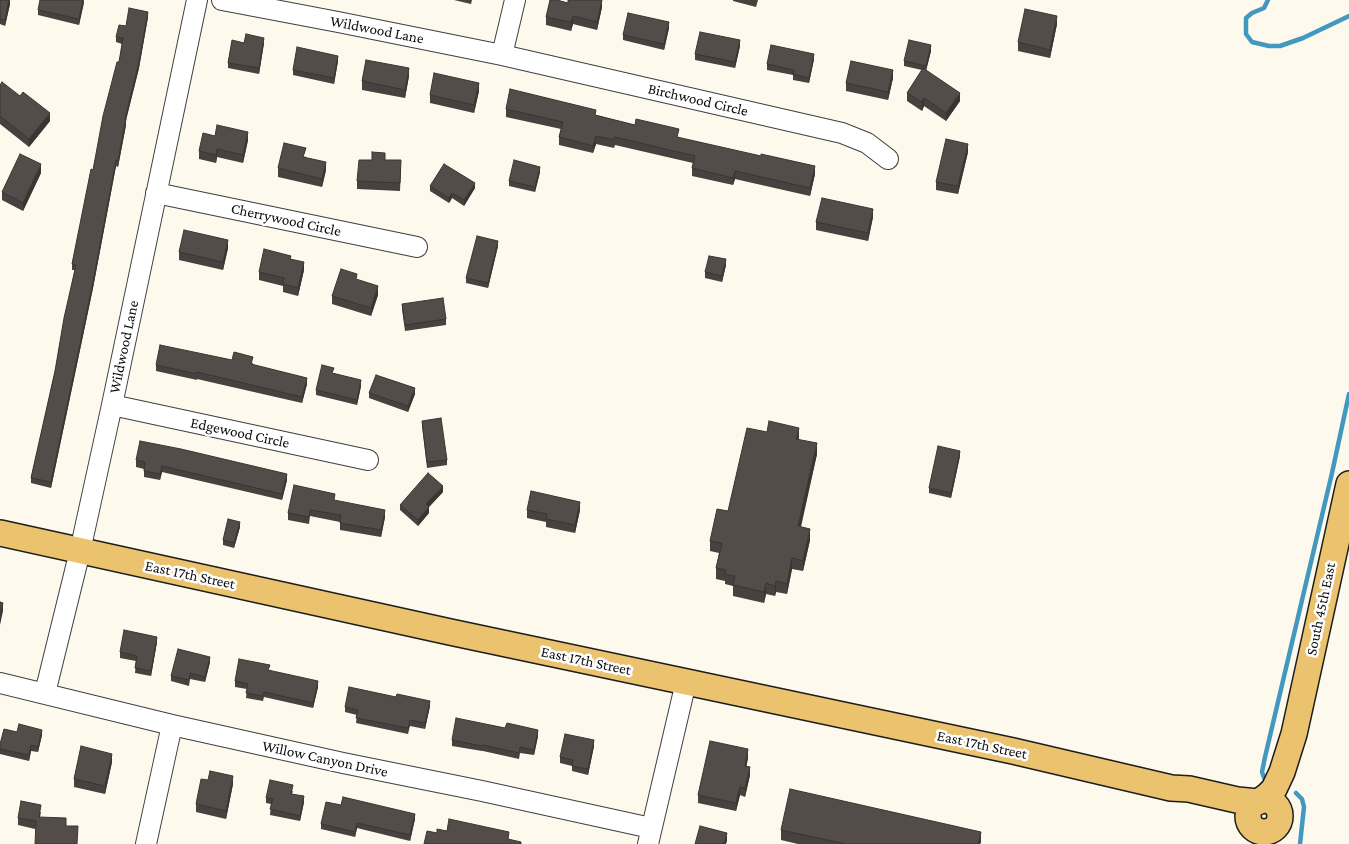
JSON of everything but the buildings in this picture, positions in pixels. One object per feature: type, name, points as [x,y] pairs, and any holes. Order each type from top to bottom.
[{"type":"main road","name":"South 45th East","points":[[1262,822],[1291,766],[1294,734],[1349,484]]},
{"type":"main road","name":"East 17th Street","points":[[0,533],[450,632],[1013,751],[1172,788],[1182,794],[1262,822]]},
{"type":"street","name":"Wildwood Lane","points":[[45,693],[80,551],[197,0]]},
{"type":"street","name":"Wildwood Lane","points":[[222,0],[502,55]]},
{"type":"street","points":[[502,55],[514,0]]},
{"type":"street","name":"Birchwood Circle","points":[[502,55],[842,133],[867,143],[888,159]]},
{"type":"street","name":"Cherrywood Circle","points":[[156,193],[417,247]]},
{"type":"street","name":"Edgewood Circle","points":[[112,405],[368,460]]},
{"type":"street","points":[[650,836],[686,682]]},
{"type":"street","name":"Willow Canyon Drive","points":[[0,683],[172,725],[342,763],[492,793],[650,836]]},
{"type":"street","points":[[146,844],[172,725]]},
{"type":"waterway","points":[[1268,0],[1264,8],[1246,18],[1246,34],[1252,42],[1269,46],[1280,46],[1303,38],[1349,16]]},
{"type":"waterway","points":[[1265,780],[1262,772],[1265,757],[1349,394]]},
{"type":"waterway","points":[[1296,793],[1302,799],[1304,807],[1300,844]]}]
